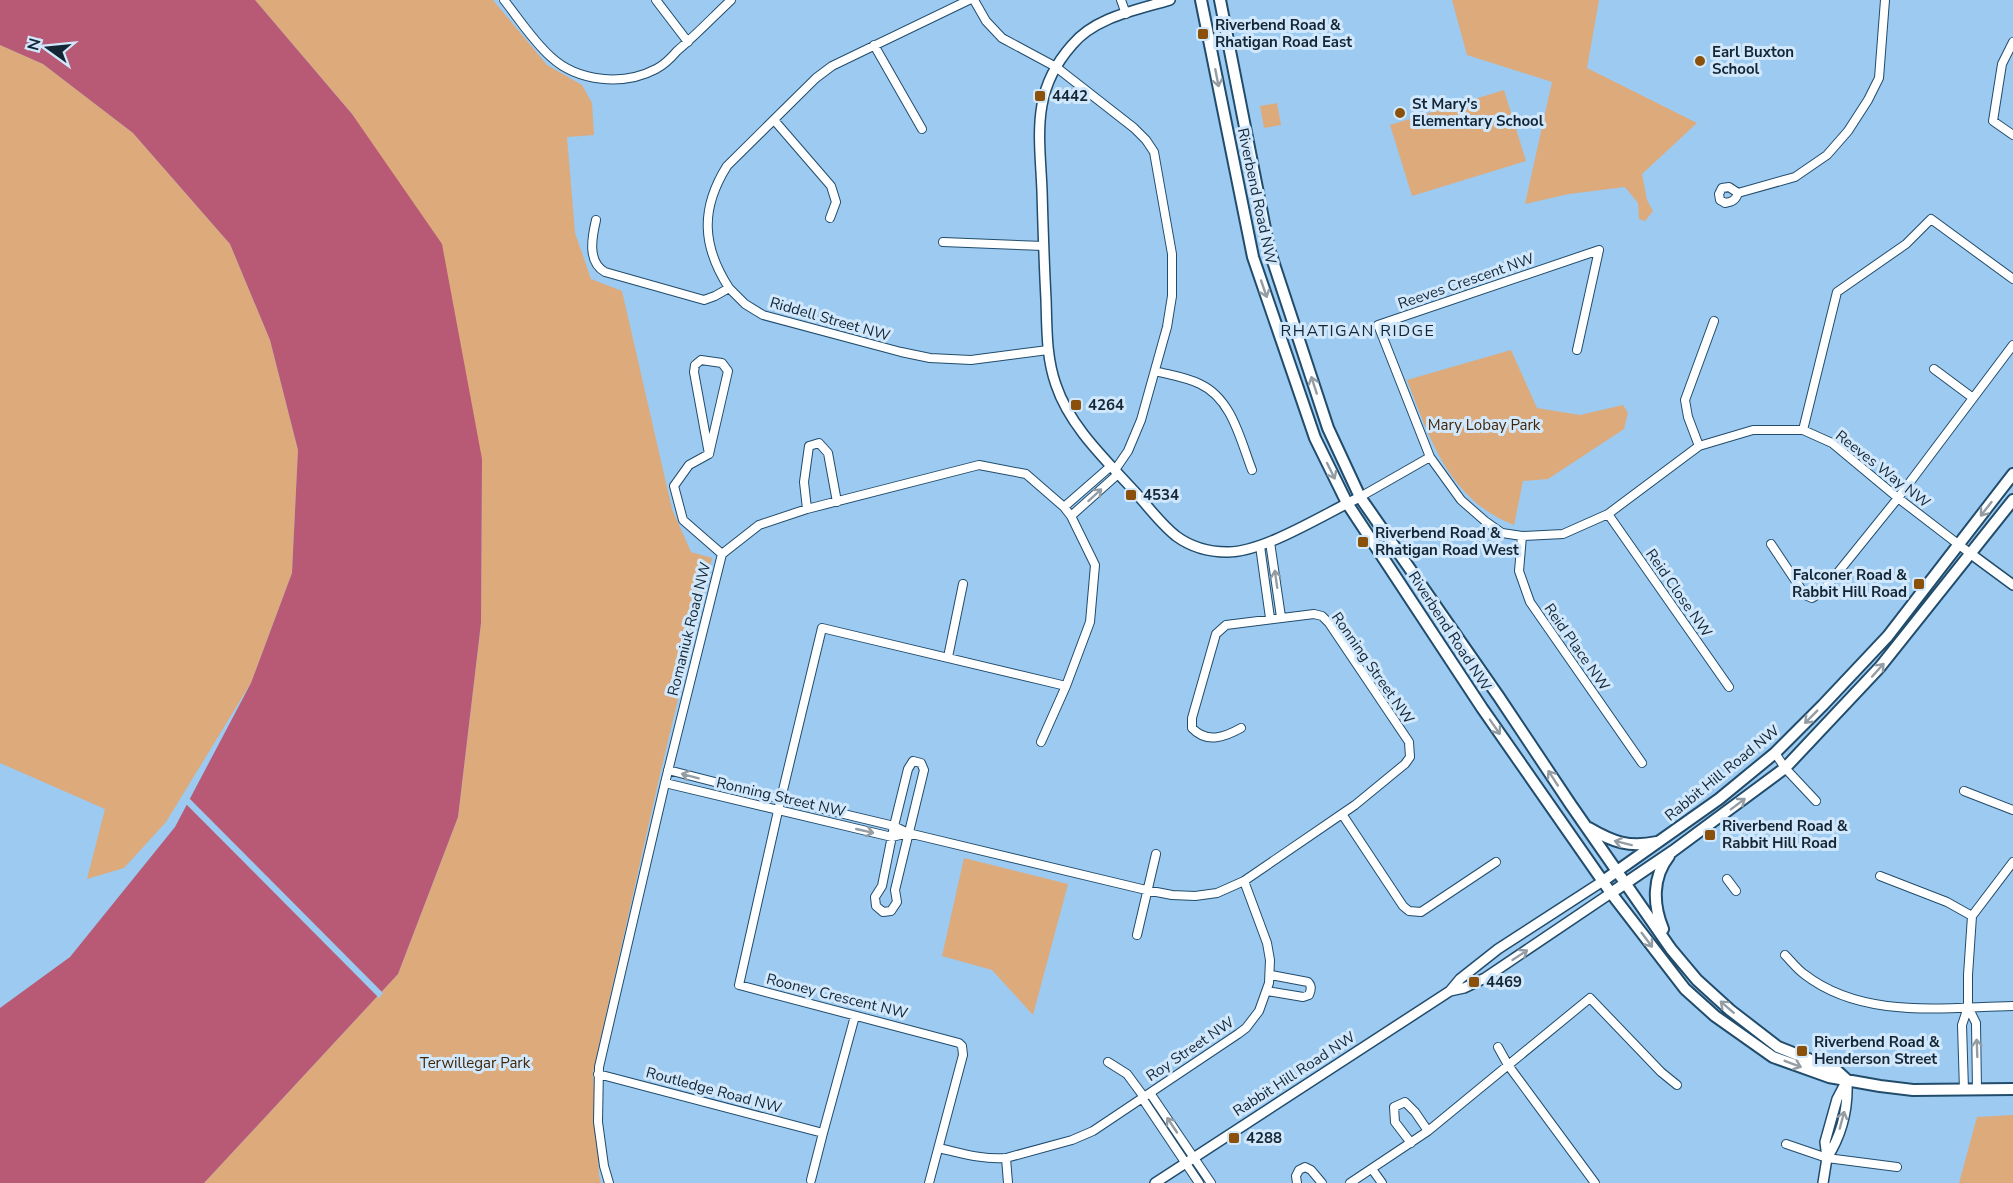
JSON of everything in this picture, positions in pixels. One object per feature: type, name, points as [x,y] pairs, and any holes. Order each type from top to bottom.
[{"type":"main road","name":"Riverbend Road NW","points":[[1202,0],[1253,257],[1315,438],[1347,503],[1482,708],[1611,893],[1685,989],[1715,1016],[1773,1057],[1828,1077],[1880,1086],[1913,1089],[2013,1089]]},
{"type":"main road","name":"Riverbend Road NW","points":[[1220,0],[1269,249],[1328,428],[1360,497],[1671,949],[1697,980],[1722,1003],[1778,1047],[1836,1070],[1847,1080]]},
{"type":"main road","name":"Rabbit Hill Road NW","points":[[1603,881],[1719,799],[1774,753],[1888,636],[2013,474]]},
{"type":"main road","name":"Rabbit Hill Road NW","points":[[1611,893],[1673,851],[1785,768],[1880,667],[2013,500]]},
{"type":"main road","points":[[1586,826],[1606,838],[1633,845],[1663,840]]},
{"type":"main road","points":[[1671,949],[1658,917],[1655,887],[1664,863],[1673,851]]},
{"type":"street","points":[[504,0],[552,58],[566,68],[589,76],[612,79],[646,73],[664,64],[731,0]]},
{"type":"street","points":[[656,0],[688,42]]},
{"type":"street","name":"Riddell Street NW","points":[[969,0],[841,61],[824,72],[727,166],[717,184],[710,205],[708,236],[711,253],[729,288],[745,304],[763,315],[915,356],[971,360],[1048,350]]},
{"type":"street","points":[[974,0],[986,21],[1002,38],[1056,67],[1141,134],[1154,152],[1173,254],[1170,311],[1138,430],[1128,451],[1115,470],[1071,516]]},
{"type":"street","points":[[1121,0],[1126,14]]},
{"type":"street","points":[[1170,0],[1091,28],[1079,37],[1056,67],[1045,90],[1040,114],[1048,350],[1056,387],[1064,404],[1081,431],[1164,525],[1186,543],[1205,550],[1240,552],[1270,542],[1360,497],[1430,457]]},
{"type":"street","points":[[1738,193],[1795,177],[1827,155],[1848,130],[1868,100],[1879,78],[1885,0]]},
{"type":"street","points":[[2013,42],[2002,64],[1993,121],[2013,135]]},
{"type":"street","points":[[874,45],[922,129]]},
{"type":"street","points":[[774,120],[831,186],[836,202],[830,218]]},
{"type":"street","points":[[1803,430],[1837,292],[1906,244],[1931,219],[2013,279]]},
{"type":"street","points":[[596,220],[592,236],[593,258],[597,267],[605,273],[704,300],[729,288]]},
{"type":"street","points":[[944,242],[1044,246]]},
{"type":"street","name":"Reeves Crescent NW","points":[[1430,457],[1378,325],[1599,250],[1577,350]]},
{"type":"street","points":[[1699,446],[1688,417],[1685,400],[1714,321]]},
{"type":"street","points":[[1771,544],[1805,595],[1812,598],[1823,591],[1898,498],[2013,345]]},
{"type":"street","points":[[709,454],[694,372],[695,365],[701,360],[722,363],[728,371],[709,454],[689,465],[675,486],[683,520],[722,554]]},
{"type":"street","points":[[1934,369],[1973,398]]},
{"type":"street","points":[[1155,371],[1200,384],[1219,398],[1232,419],[1252,470]]},
{"type":"street","name":"Reeves Way NW","points":[[1430,457],[1461,500],[1502,533],[1522,536],[1563,534],[1608,514],[1699,446],[1753,430],[1803,430],[1832,442],[1898,498],[1971,555]]},
{"type":"street","points":[[807,509],[804,482],[809,446],[819,443],[828,453],[837,502]]},
{"type":"street","name":"Romaniuk Road NW","points":[[669,770],[722,554],[759,525],[807,509],[979,465],[1026,474],[1064,507],[1071,516],[1095,565],[1090,622],[1066,686],[1041,742]]},
{"type":"street","points":[[1064,507],[1115,470]]},
{"type":"street","name":"Reid Close NW","points":[[1608,514],[1729,687]]},
{"type":"street","name":"Reid Place NW","points":[[1522,536],[1519,571],[1530,602],[1642,763]]},
{"type":"street","points":[[1270,542],[1281,617]]},
{"type":"street","points":[[1260,546],[1270,618]]},
{"type":"street","points":[[1971,555],[2013,585]]},
{"type":"street","points":[[948,657],[963,584]]},
{"type":"street","name":"Ronning Street NW","points":[[669,770],[894,826],[908,833],[1146,890],[1178,896],[1195,896],[1217,893],[1245,881],[1342,814],[1405,764],[1410,757],[1410,747],[1326,620],[1314,614],[1226,625],[1218,630],[1192,718],[1192,728],[1216,738],[1227,736],[1241,728]]},
{"type":"street","points":[[778,811],[822,628],[1066,686]]},
{"type":"street","points":[[1774,753],[1816,801]]},
{"type":"street","points":[[914,761],[921,763],[924,770],[908,833],[895,890],[897,902],[891,911],[883,912],[876,906],[875,897],[882,886],[908,769],[914,761]]},
{"type":"street","points":[[609,1183],[604,1166],[598,1122],[598,1074],[617,984],[669,770]]},
{"type":"street","name":"Ronning Street NW","points":[[665,783],[892,837],[908,833]]},
{"type":"street","points":[[1964,791],[2013,810]]},
{"type":"street","name":"Rooney Crescent NW","points":[[778,811],[739,985],[948,1039],[962,1046],[963,1054],[929,1183]]},
{"type":"street","points":[[1342,814],[1403,906],[1409,911],[1421,912],[1496,862]]},
{"type":"street","points":[[1137,935],[1156,854]]},
{"type":"street","points":[[1964,1090],[1962,1025],[1968,1007],[1972,916],[2013,862]]},
{"type":"street","points":[[1880,876],[1947,902],[1972,916]]},
{"type":"street","points":[[1727,879],[1736,891]]},
{"type":"street","name":"Roy Street NW","points":[[939,1148],[974,1156],[1006,1158],[1082,1136],[1246,1028],[1259,1011],[1268,991],[1270,975],[1268,943],[1245,881]]},
{"type":"street","name":"Rabbit Hill Road NW","points":[[1155,1183],[1450,991],[1460,979],[1498,949],[1603,881]]},
{"type":"street","name":"Rabbit Hill Road NW","points":[[1450,991],[1464,988],[1485,978],[1611,893]]},
{"type":"street","points":[[1785,955],[1803,974],[1824,987],[1849,997],[1899,1008],[1936,1010],[2013,1006]]},
{"type":"street","points":[[1268,991],[1303,997],[1309,995],[1311,987],[1308,982],[1270,975]]},
{"type":"street","points":[[1350,1183],[1428,1131],[1590,998],[1661,1072],[1677,1085]]},
{"type":"street","points":[[1968,1007],[1976,1023],[1977,1090]]},
{"type":"street","points":[[811,1180],[855,1016]]},
{"type":"street","points":[[1498,1047],[1508,1065],[1595,1183]]},
{"type":"street","name":"Roy Street NW","points":[[1108,1062],[1127,1074],[1146,1096]]},
{"type":"street","name":"Routledge Road NW","points":[[598,1074],[823,1133]]},
{"type":"street","points":[[1823,1183],[1827,1158],[1825,1142],[1837,1099],[1847,1080]]},
{"type":"street","points":[[1146,1096],[1194,1157],[1211,1183]]},
{"type":"street","points":[[1146,1096],[1199,1183]]},
{"type":"street","points":[[1411,1143],[1395,1122],[1394,1107],[1405,1102],[1428,1131]]},
{"type":"street","points":[[1786,1144],[1827,1158],[1897,1167]]},
{"type":"street","points":[[1006,1158],[1008,1183]]},
{"type":"street","points":[[1297,1183],[1296,1176],[1299,1170],[1305,1167],[1311,1170],[1322,1183]]},
{"type":"street","points":[[1372,1169],[1382,1183]]},
{"type":"green space","name":"Terwillegar Park","points":[[255,0],[493,0],[547,65],[582,85],[592,103],[594,135],[567,137],[575,233],[591,279],[622,291],[672,509],[691,552],[712,558],[661,770],[593,1072],[601,1183],[204,1183],[398,974],[458,817],[481,623],[482,459],[352,114]]},
{"type":"green space","points":[[1452,0],[1599,0],[1587,68],[1697,123],[1642,174],[1647,200],[1653,211],[1645,221],[1639,219],[1638,203],[1625,187],[1569,194],[1525,204],[1552,82],[1467,55]]},
{"type":"green space","points":[[0,45],[43,64],[133,133],[230,244],[270,340],[298,450],[292,573],[251,683],[166,822],[124,868],[87,879],[105,809],[0,763]]},
{"type":"green space","points":[[1504,90],[1526,161],[1412,196],[1390,125]]},
{"type":"green space","points":[[1277,103],[1281,125],[1264,128],[1260,106]]},
{"type":"green space","name":"Mary Lobay Park","points":[[1511,350],[1537,408],[1580,415],[1623,405],[1628,413],[1624,429],[1548,479],[1523,481],[1514,525],[1492,514],[1473,500],[1458,484],[1434,445],[1407,380]]},
{"type":"green space","points":[[964,858],[1068,884],[1033,1015],[992,970],[942,956]]},
{"type":"green space","points":[[2013,1115],[2013,1183],[1959,1183],[1977,1117]]},
{"type":"shaded area","points":[[0,0],[255,0],[352,114],[442,244],[482,459],[481,623],[458,817],[398,974],[204,1183],[0,1183],[0,1008],[70,957],[175,827],[251,683],[292,573],[298,450],[270,340],[230,244],[133,133],[43,64],[0,45]]},
{"type":"pier","points":[[188,797],[383,993],[379,998],[185,803]]},
{"type":"place","name":"Riverbend Road & Rhatigan Road East","points":[[1203,34]]},
{"type":"place","name":"Earl Buxton School","points":[[1700,61]]},
{"type":"place","name":"4442","points":[[1040,96]]},
{"type":"place","name":"St Mary's Elementary School","points":[[1400,113]]},
{"type":"place","name":"4264","points":[[1076,405]]},
{"type":"place","name":"4534","points":[[1131,495]]},
{"type":"place","name":"Riverbend Road & Rhatigan Road West","points":[[1363,542]]},
{"type":"place","name":"Falconer Road & Rabbit Hill Road","points":[[1919,584]]},
{"type":"place","name":"Riverbend Road & Rabbit Hill Road","points":[[1710,835]]},
{"type":"place","name":"4469","points":[[1474,982]]},
{"type":"place","name":"Riverbend Road & Henderson Street","points":[[1802,1051]]},
{"type":"place","name":"4288","points":[[1234,1138]]},
{"type":"district","name":"RHATIGAN RIDGE","points":[[1358,330]]}]
